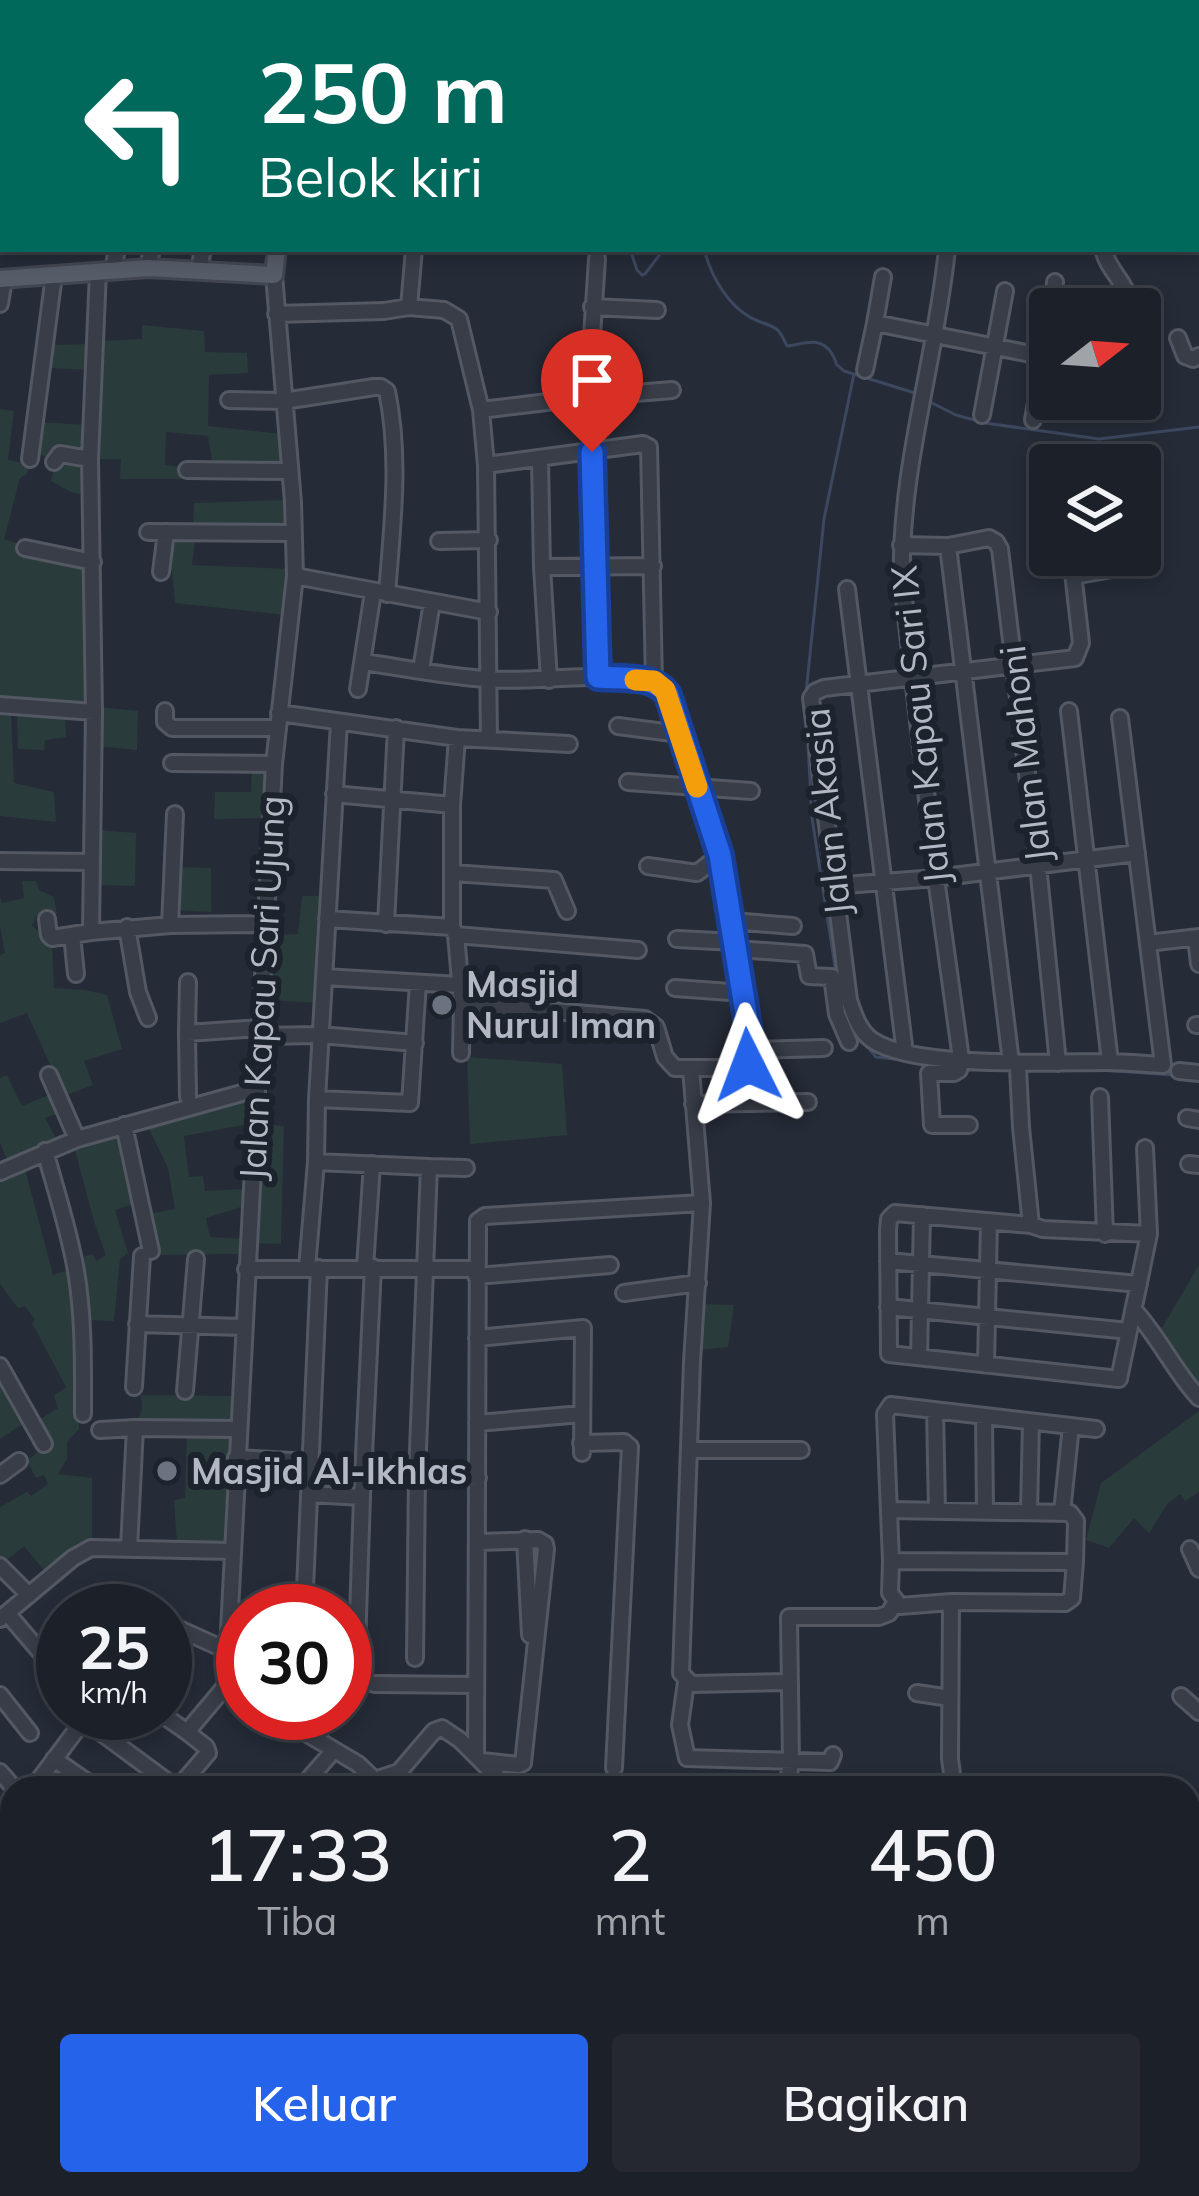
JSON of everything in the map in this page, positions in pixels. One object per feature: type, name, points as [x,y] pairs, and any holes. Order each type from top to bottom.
[{"type":"main road","points":[[2,279],[106,270],[150,258],[199,270],[274,274],[277,252]]},
{"type":"street","points":[[91,932],[91,459],[106,270],[115,252]]},
{"type":"street","points":[[199,270],[202,252]]},
{"type":"street","points":[[409,307],[414,252]]},
{"type":"street","name":"Jalan Kapau Sari IX","points":[[947,252],[901,545],[936,878],[961,1059]]},
{"type":"street","points":[[1104,252],[1107,266],[1125,288]]},
{"type":"street","points":[[588,397],[597,259]]},
{"type":"street","points":[[30,459],[54,274]]},
{"type":"street","name":"Jalan Kapau Sari Ujung","points":[[231,1584],[274,764],[295,576],[274,274]]},
{"type":"street","points":[[865,370],[883,277]]},
{"type":"street","points":[[0,304],[2,279]]},
{"type":"street","points":[[1054,288],[1055,282]]},
{"type":"street","points":[[982,415],[1005,291]]},
{"type":"street","points":[[276,314],[409,307],[444,310],[459,319],[481,410],[486,465],[489,740]]},
{"type":"street","points":[[592,308],[657,310]]},
{"type":"street","points":[[874,323],[1029,353]]},
{"type":"street","points":[[1178,338],[1185,356],[1199,356]]},
{"type":"street","points":[[229,400],[284,401],[374,387],[387,391],[395,469],[380,593],[358,689]]},
{"type":"street","points":[[481,410],[671,390]]},
{"type":"street","points":[[486,465],[643,444],[649,447],[654,681]]},
{"type":"street","points":[[592,452],[598,677]]},
{"type":"street","points":[[54,462],[60,454],[91,459]]},
{"type":"street","points":[[540,459],[549,680]]},
{"type":"street","points":[[187,470],[290,471]]},
{"type":"street","points":[[148,532],[294,533]]},
{"type":"street","points":[[161,572],[166,532]]},
{"type":"street","name":"Jalan Mahoni","points":[[901,545],[948,546],[989,538],[998,545],[1058,1063]]},
{"type":"street","points":[[439,542],[489,540]]},
{"type":"street","points":[[948,546],[1031,1225]]},
{"type":"street","points":[[25,548],[93,562]]},
{"type":"street","points":[[542,567],[653,566]]},
{"type":"street","points":[[295,576],[489,612]]},
{"type":"street","name":"Jalan Akasia","points":[[905,1053],[869,1039],[854,1018],[849,1000],[811,698],[819,689],[858,682],[1070,660],[1081,643],[1073,576]]},
{"type":"street","points":[[847,589],[905,1053],[1014,1065],[1110,1062],[1199,1073]]},
{"type":"street","points":[[421,670],[432,602]]},
{"type":"street","points":[[363,662],[488,680],[598,677],[654,681],[665,690],[720,855],[744,993],[750,1062],[724,1070],[671,1066],[656,1027],[645,1019],[462,1003]]},
{"type":"street","points":[[0,705],[94,712]]},
{"type":"street","points":[[165,711],[164,722],[172,728],[339,722],[457,739],[569,744]]},
{"type":"street","points":[[1069,711],[1110,1062]]},
{"type":"street","points":[[1120,718],[1148,943],[1171,1068]]},
{"type":"street","points":[[305,1584],[312,1462],[317,1099],[339,722]]},
{"type":"street","points":[[618,726],[680,734]]},
{"type":"street","points":[[386,924],[396,728]]},
{"type":"street","points":[[457,739],[452,805],[461,1053]]},
{"type":"street","points":[[172,763],[274,764]]},
{"type":"street","points":[[628,782],[751,791]]},
{"type":"street","points":[[334,794],[452,805]]},
{"type":"street","points":[[170,925],[175,814]]},
{"type":"street","points":[[832,886],[1137,853]]},
{"type":"street","points":[[648,866],[697,873],[720,855]]},
{"type":"street","points":[[0,861],[92,862]]},
{"type":"street","points":[[453,873],[554,880],[567,911]]},
{"type":"street","points":[[47,919],[52,938],[127,927],[265,925]]},
{"type":"street","points":[[327,919],[638,950]]},
{"type":"street","points":[[731,921],[793,926]]},
{"type":"street","points":[[127,927],[138,992],[148,1018]]},
{"type":"street","points":[[72,935],[76,974]]},
{"type":"street","points":[[1148,943],[1198,938],[1199,964]]},
{"type":"street","points":[[677,939],[805,954],[809,976],[832,977],[837,1014],[849,1042]]},
{"type":"street","points":[[324,977],[460,985]]},
{"type":"street","points":[[188,982],[188,1097]]},
{"type":"street","points":[[317,1099],[409,1104],[418,983]]},
{"type":"street","points":[[675,988],[744,993]]},
{"type":"street","points":[[187,1033],[259,1032],[415,1043]]},
{"type":"street","points":[[752,1050],[824,1048]]},
{"type":"street","points":[[961,1059],[954,1073],[929,1072],[930,1109],[932,1125],[969,1125]]},
{"type":"street","points":[[691,1069],[702,1203],[681,1673],[686,1682],[680,1725],[687,1758],[830,1762],[833,1755]]},
{"type":"street","points":[[49,1075],[77,1138]]},
{"type":"street","points":[[2,1166],[77,1138],[256,1089]]},
{"type":"street","points":[[1100,1097],[1105,1234]]},
{"type":"street","points":[[693,1103],[808,1102]]},
{"type":"street","points":[[124,1125],[146,1253],[134,1388]]},
{"type":"street","points":[[1145,1148],[1149,1234],[1119,1379],[889,1354],[889,1219],[900,1212],[1043,1229],[1149,1234]]},
{"type":"street","points":[[45,1151],[77,1274],[82,1414]]},
{"type":"street","points":[[316,1162],[466,1168]]},
{"type":"street","points":[[359,1584],[372,1163]]},
{"type":"street","points":[[415,1658],[429,1167]]},
{"type":"street","points":[[479,1758],[478,1221],[482,1217],[702,1203]]},
{"type":"street","points":[[919,1358],[922,1215]]},
{"type":"street","points":[[986,1365],[989,1222]]},
{"type":"street","points":[[185,1391],[196,1259]]},
{"type":"street","points":[[888,1261],[1139,1284]]},
{"type":"street","points":[[246,1269],[423,1267],[476,1272],[610,1265]]},
{"type":"street","points":[[624,1293],[698,1283]]},
{"type":"street","points":[[888,1307],[1130,1331]]},
{"type":"street","points":[[1134,1310],[1199,1398]]},
{"type":"street","points":[[137,1324],[243,1327]]},
{"type":"street","points":[[478,1338],[583,1328],[581,1448],[624,1442],[630,1447],[614,1768]]},
{"type":"street","points":[[0,1366],[44,1444]]},
{"type":"street","points":[[889,1510],[1070,1513],[1076,1520],[1075,1562],[1072,1598],[1067,1603],[895,1603],[890,1593],[886,1410],[894,1404],[1096,1429]]},
{"type":"street","points":[[935,1410],[937,1511]]},
{"type":"street","points":[[478,1423],[581,1414]]},
{"type":"street","points":[[984,1416],[985,1511]]},
{"type":"street","points":[[1029,1512],[1031,1421]]},
{"type":"street","points":[[1062,1513],[1071,1426]]},
{"type":"street","points":[[129,1548],[135,1428]]},
{"type":"street","points":[[100,1430],[238,1430]]},
{"type":"street","points":[[689,1450],[801,1450]]},
{"type":"street","points":[[236,1458],[312,1462]]},
{"type":"street","points":[[0,1474],[19,1461]]},
{"type":"street","points":[[364,1472],[478,1478]]},
{"type":"street","points":[[310,1495],[362,1497]]},
{"type":"street","points":[[478,1542],[525,1538],[534,1589],[528,1624],[534,1653],[523,1763],[479,1758]]},
{"type":"street","points":[[36,1650],[3,1616],[81,1552],[100,1547],[232,1551]]},
{"type":"street","points":[[1190,1549],[1199,1570]]},
{"type":"street","points":[[891,1562],[1075,1562]]},
{"type":"street","points":[[0,1566],[29,1595]]},
{"type":"street","points":[[951,1602],[952,1776]]},
{"type":"street","points":[[788,1776],[789,1617],[879,1618],[895,1603]]},
{"type":"street","points":[[686,1682],[789,1682]]},
{"type":"street","points":[[374,1684],[476,1684]]},
{"type":"street","points":[[917,1693],[950,1698]]},
{"type":"street","points":[[0,1694],[30,1733]]},
{"type":"street","points":[[1181,1696],[1199,1712]]},
{"type":"street","points":[[192,1726],[216,1697]]},
{"type":"street","points":[[392,1776],[439,1729],[447,1730],[496,1776]]},
{"type":"street","points":[[188,1776],[208,1753],[192,1736]]},
{"type":"street","points":[[42,1776],[69,1740]]},
{"type":"street","points":[[115,1740],[162,1776]]},
{"type":"street","points":[[317,1740],[368,1776]]},
{"type":"street","points":[[311,1776],[334,1750]]},
{"type":"street","points":[[54,1760],[78,1776]]},
{"type":"shaded area","points":[[142,325],[204,331],[205,352],[247,353],[248,373],[209,375],[208,426],[282,434],[286,466],[213,467],[208,436],[166,432],[165,465],[184,467],[183,479],[120,479],[121,459],[95,459],[98,341],[142,339]]},
{"type":"shaded area","points":[[91,344],[91,370],[48,368],[51,345]]},
{"type":"shaded area","points":[[0,409],[14,411],[8,460],[29,464],[27,474],[20,478],[4,539],[93,567],[94,712],[0,702]]},
{"type":"shaded area","points":[[37,422],[88,425],[89,452],[49,458],[34,452]]},
{"type":"shaded area","points":[[57,457],[86,462],[87,496],[51,481]]},
{"type":"shaded area","points":[[288,500],[290,527],[193,529],[194,503]]},
{"type":"shaded area","points":[[166,532],[196,532],[192,565],[291,569],[285,615],[175,603],[172,571],[162,564]]},
{"type":"shaded area","points":[[98,707],[138,711],[137,750],[97,746]]},
{"type":"shaded area","points":[[0,711],[11,712],[14,783],[54,792],[56,822],[0,816]]},
{"type":"shaded area","points":[[17,714],[65,715],[66,737],[45,740],[44,750],[18,749]]},
{"type":"shaded area","points":[[252,767],[270,767],[266,818],[214,819],[215,792],[251,792]]},
{"type":"shaded area","points":[[98,830],[136,833],[135,886],[95,885]]},
{"type":"shaded area","points":[[175,867],[211,868],[211,912],[173,910]]},
{"type":"shaded area","points":[[22,881],[36,881],[39,890],[54,897],[57,914],[36,916],[32,926],[52,942],[54,988],[107,995],[122,1049],[84,1061],[93,1085],[64,1096],[27,1013],[0,1023],[0,955],[5,953],[0,896],[2,903],[24,898]]},
{"type":"shaded area","points":[[302,896],[325,896],[320,1003],[268,1000],[270,935],[298,934]]},
{"type":"shaded area","points":[[467,1057],[562,1064],[567,1135],[470,1144]]},
{"type":"shaded area","points":[[7,1075],[22,1106],[53,1093],[62,1112],[45,1118],[57,1140],[9,1164],[0,1143],[0,1078]]},
{"type":"shaded area","points":[[246,1094],[251,1099],[249,1124],[184,1136],[189,1177],[203,1176],[205,1191],[243,1189],[244,1206],[206,1218],[210,1237],[243,1239],[241,1254],[153,1255],[147,1214],[175,1209],[168,1168],[146,1123]]},
{"type":"shaded area","points":[[261,1124],[284,1126],[281,1244],[252,1243]]},
{"type":"shaded area","points":[[121,1130],[139,1202],[115,1210],[128,1253],[120,1259],[114,1321],[86,1320],[82,1257],[93,1254],[96,1261],[106,1255],[73,1143]]},
{"type":"shaded area","points":[[24,1165],[53,1275],[72,1269],[81,1349],[79,1429],[67,1442],[67,1459],[58,1474],[92,1478],[92,1544],[48,1575],[24,1546],[2,1564],[0,1561],[0,1507],[48,1484],[44,1475],[36,1478],[27,1461],[48,1443],[36,1422],[58,1408],[54,1396],[66,1387],[32,1323],[35,1320],[25,1306],[18,1308],[0,1284],[0,1180]]},
{"type":"shaded area","points":[[1199,1265],[1199,1393],[1159,1333]]},
{"type":"shaded area","points":[[701,1304],[734,1305],[728,1347],[698,1350]]},
{"type":"shaded area","points":[[0,1366],[30,1419],[0,1439]]},
{"type":"shaded area","points":[[141,1395],[236,1396],[235,1427],[137,1424]]},
{"type":"shaded area","points":[[1199,1411],[1199,1492],[1185,1501],[1180,1494],[1168,1503],[1149,1533],[1134,1518],[1109,1548],[1086,1540],[1101,1483]]},
{"type":"shaded area","points":[[187,1432],[235,1432],[231,1542],[219,1548],[177,1544],[174,1500],[185,1498]]},
{"type":"waterway","points":[[631,252],[642,275],[662,252]]},
{"type":"waterway","points":[[705,252],[730,301],[776,329],[787,346],[823,344],[844,371],[918,394]]},
{"type":"waterway","points":[[806,693],[824,519],[854,374]]},
{"type":"waterway","points":[[926,400],[985,423],[1099,439],[1199,427]]},
{"type":"waterway","points":[[806,708],[812,818],[836,973]]},
{"type":"waterway","points":[[859,1037],[876,1057],[912,1061]]},
{"type":"waterway","points":[[1084,1069],[1174,1075]]},
{"type":"slow traffic","points":[[635,680],[654,681],[665,690],[697,787]]},
{"type":"place","name":"Masjid Nurul Iman","points":[[442,1005]]},
{"type":"place","name":"Masjid Al-Ikhlas","points":[[167,1471]]},
{"type":"route","points":[[592,452],[598,677],[654,681],[668,695],[720,855],[752,1050],[748,1065]]}]
